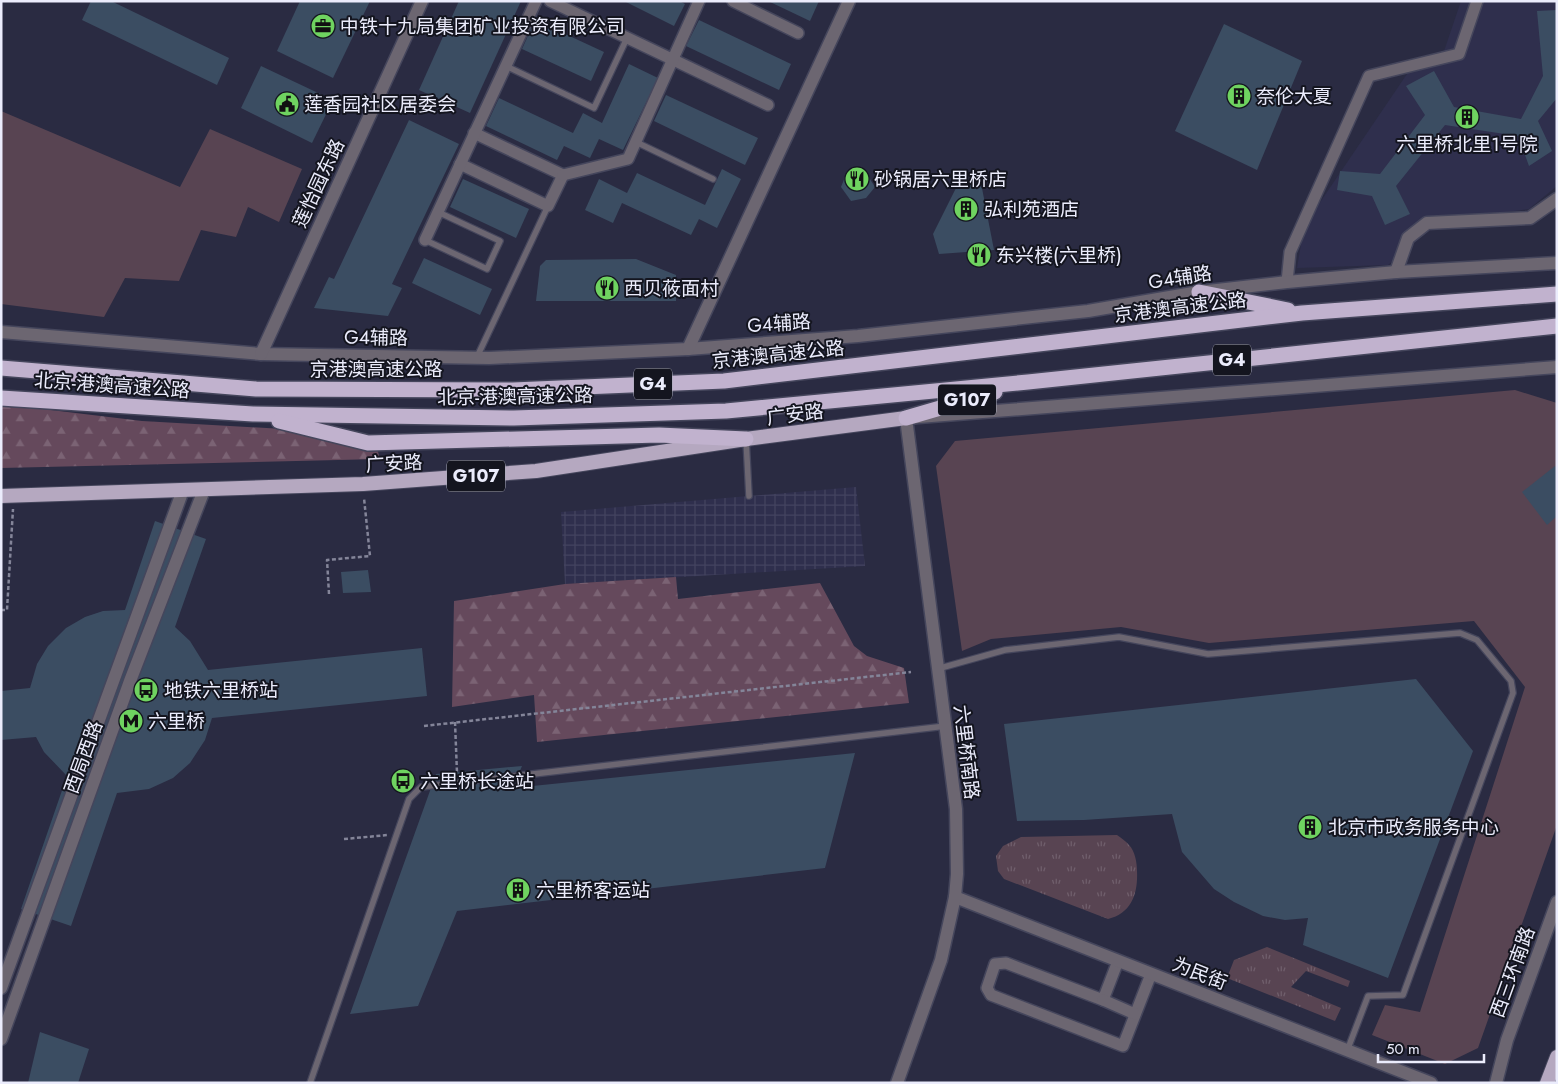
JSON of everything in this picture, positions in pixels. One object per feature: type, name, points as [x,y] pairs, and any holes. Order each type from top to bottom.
[{"type":"highway","points":[[1199,292],[1302,312]]},
{"type":"highway","name":"京港澳高速公路","points":[[1,368],[256,388],[513,390],[724,381],[1302,312],[1557,294]]},
{"type":"highway","name":"G4","points":[[1028,382],[1436,337],[1557,326]]},
{"type":"highway","name":"北京-港澳高速公路","points":[[1,398],[253,414],[514,418],[726,411],[1028,382]]},
{"type":"highway","name":"G107","points":[[906,418],[1028,382]]},
{"type":"highway","points":[[253,414],[368,443],[659,435],[746,439]]},
{"type":"highway","name":"广安路","points":[[8,495],[363,484],[536,471],[746,439],[906,418]]},
{"type":"highway","points":[[1547,1083],[1557,1057]]},
{"type":"street","name":"莲怡园东路","points":[[261,354],[422,1]]},
{"type":"street","points":[[425,240],[536,1]]},
{"type":"street","points":[[550,1],[768,105]]},
{"type":"street","points":[[474,133],[563,175],[628,159],[699,1]]},
{"type":"street","points":[[733,1],[798,33]]},
{"type":"street","points":[[688,349],[849,1]]},
{"type":"street","points":[[1287,282],[1290,252],[1369,76],[1459,54],[1477,1]]},
{"type":"street","points":[[460,164],[548,206],[563,175]]},
{"type":"street","points":[[1396,272],[1408,238],[1427,223],[1530,218],[1557,199]]},
{"type":"street","name":"G4辅路","points":[[1,332],[261,354],[477,358],[688,349],[858,336],[1088,311],[1199,292],[1287,282],[1396,272],[1557,263]]},
{"type":"street","points":[[906,418],[1557,367]]},
{"type":"street","points":[[1536,370],[1557,377]]},
{"type":"street","name":"六里桥南路","points":[[897,1083],[941,960],[956,897],[957,855],[956,809],[946,726],[936,669],[906,418]]},
{"type":"street","name":"西局西路","points":[[1,988],[183,490]]},
{"type":"street","name":"西局西路","points":[[1,1039],[130,681],[204,490]]},
{"type":"street","name":"为民街","points":[[956,897],[1431,1083]]},
{"type":"street","name":"西三环南路","points":[[1496,1083],[1507,1040],[1557,902]]},
{"type":"street","points":[[1103,1000],[1118,960]]},
{"type":"street","points":[[1135,1014],[1006,963],[995,964],[987,988],[990,995],[1123,1046],[1151,974]]},
{"type":"lane","points":[[506,66],[594,108],[627,38]]},
{"type":"lane","points":[[636,142],[713,179]]},
{"type":"lane","points":[[477,358],[548,206]]},
{"type":"lane","points":[[425,240],[487,269],[500,241],[438,212]]},
{"type":"lane","points":[[746,439],[749,496]]},
{"type":"lane","points":[[936,669],[1005,650],[1119,637],[1208,654],[1460,634],[1477,640],[1511,681],[1513,693],[1403,995],[1368,996],[1347,1051]]},
{"type":"lane","points":[[310,1083],[409,799],[421,787],[946,726]]},
{"type":"path","points":[[329,594],[327,560],[370,556],[363,484]]},
{"type":"path","points":[[1,610],[7,610],[8,495]]},
{"type":"path","points":[[424,726],[911,672]]},
{"type":"path","points":[[455,722],[458,784]]},
{"type":"path","points":[[344,840],[396,834]]},
{"type":"shaded area","points":[[1461,1],[1557,1],[1557,186],[1529,209],[1437,221],[1388,265],[1297,268],[1304,226],[1409,71],[1442,57]]},
{"type":"shaded area","points":[[856,487],[865,566],[565,584],[561,512]]},
{"type":"green space","points":[[1,111],[180,187],[210,129],[302,169],[279,222],[248,207],[236,237],[201,230],[179,281],[125,278],[104,317],[1,304]]},
{"type":"green space","points":[[1515,390],[1557,403],[1557,825],[1478,1048],[1445,1064],[1372,1035],[1385,1005],[1420,1012],[1525,687],[1474,621],[1209,643],[1121,627],[991,639],[962,651],[936,466],[955,441]]},
{"type":"green space","points":[[1,404],[142,421],[283,429],[377,448],[380,459],[1,468]]},
{"type":"green space","points":[[676,577],[678,599],[820,583],[854,646],[867,656],[904,668],[909,703],[537,742],[534,695],[452,707],[454,601],[565,584]]},
{"type":"green space","points":[[1117,835],[1128,844],[1134,854],[1137,879],[1135,894],[1128,907],[1123,912],[1108,919],[1004,879],[998,871],[996,856],[1003,846],[1021,837]]},
{"type":"green space","points":[[1267,947],[1350,981],[1348,987],[1306,971],[1291,987],[1341,1008],[1335,1021],[1227,978],[1234,960]]},
{"type":"building","points":[[91,1],[111,1],[229,58],[217,85],[82,20]]},
{"type":"building","name":"中铁十九局集团矿业投资有限公司","points":[[300,1],[370,1],[333,78],[277,51]]},
{"type":"building","points":[[459,1],[521,1],[470,113],[419,90]]},
{"type":"building","points":[[624,1],[679,1],[685,4],[674,26]]},
{"type":"building","points":[[768,1],[819,1],[810,21]]},
{"type":"building","name":"六里桥北里1号院","points":[[1557,10],[1557,98],[1538,121],[1552,151],[1529,166],[1518,136],[1445,125],[1396,186],[1410,214],[1385,225],[1372,196],[1337,190],[1340,171],[1380,174],[1425,115],[1406,86],[1434,71],[1454,107],[1521,119],[1543,76],[1537,11]]},
{"type":"building","points":[[535,20],[604,52],[591,81],[522,49]]},
{"type":"building","points":[[699,20],[791,64],[779,90],[686,46]]},
{"type":"building","name":"奈伦大夏","points":[[1224,24],[1302,61],[1257,170],[1175,131]]},
{"type":"building","points":[[629,64],[658,78],[623,150],[599,139],[590,158],[564,146],[557,160],[486,126],[499,98],[573,133],[583,113],[602,123]]},
{"type":"building","name":"莲香园社区居委会","points":[[261,66],[333,100],[312,143],[241,108]]},
{"type":"building","points":[[666,95],[758,138],[745,165],[654,121]]},
{"type":"building","points":[[409,120],[459,144],[392,284],[402,288],[388,316],[314,308],[329,277],[334,279]]},
{"type":"building","points":[[722,169],[741,179],[717,228],[699,219],[691,235],[622,203],[613,223],[585,210],[599,179],[627,193],[637,173],[705,205]]},
{"type":"building","name":"砂锅居六里桥店","points":[[864,170],[875,187],[866,198],[851,201],[841,187],[847,172]]},
{"type":"building","points":[[463,179],[529,209],[516,238],[450,207]]},
{"type":"building","name":"弘利苑酒店","points":[[981,183],[994,250],[939,254],[933,234],[958,184]]},
{"type":"building","points":[[424,258],[492,289],[480,315],[412,283]]},
{"type":"building","name":"西贝莜面村","points":[[636,259],[676,275],[676,301],[536,301],[540,266],[546,260]]},
{"type":"building","points":[[1555,466],[1557,468],[1557,516],[1547,525],[1522,492]]},
{"type":"building","points":[[155,521],[206,539],[175,627],[190,641],[208,670],[422,648],[427,696],[212,718],[205,740],[190,763],[173,778],[149,789],[117,793],[71,926],[21,909],[67,776],[44,752],[36,737],[1,740],[1,691],[30,688],[37,664],[48,646],[66,628],[85,617],[103,611],[125,610]]},
{"type":"building","points":[[368,570],[371,592],[343,593],[341,572]]},
{"type":"building","name":"北京市政务服务中心","points":[[1416,679],[1473,751],[1388,978],[1303,945],[1308,918],[1285,920],[1263,916],[1234,902],[1214,889],[1182,852],[1172,814],[1084,820],[1017,821],[1004,724]]},
{"type":"building","name":"六里桥客运站","points":[[855,753],[825,868],[457,911],[418,1006],[350,1014],[436,774],[522,766],[513,788]]},
{"type":"building","points":[[40,1032],[89,1049],[78,1083],[28,1083]]},
{"type":"place","name":"中铁十九局集团矿业投资有限公司","points":[[323,26]]},
{"type":"place","name":"奈伦大夏","points":[[1239,96]]},
{"type":"place","name":"莲香园社区居委会","points":[[287,104]]},
{"type":"place","name":"六里桥北里1号院","points":[[1467,117]]},
{"type":"place","name":"砂锅居六里桥店","points":[[857,179]]},
{"type":"place","name":"弘利苑酒店","points":[[966,209]]},
{"type":"place","name":"东兴楼(六里桥)","points":[[979,255]]},
{"type":"place","name":"西贝莜面村","points":[[607,288]]},
{"type":"place","name":"地铁六里桥站","points":[[146,690]]},
{"type":"place","name":"六里桥","points":[[131,721]]},
{"type":"place","name":"六里桥长途站","points":[[403,781]]},
{"type":"place","name":"北京市政务服务中心","points":[[1310,827]]},
{"type":"place","name":"六里桥客运站","points":[[518,890]]}]
